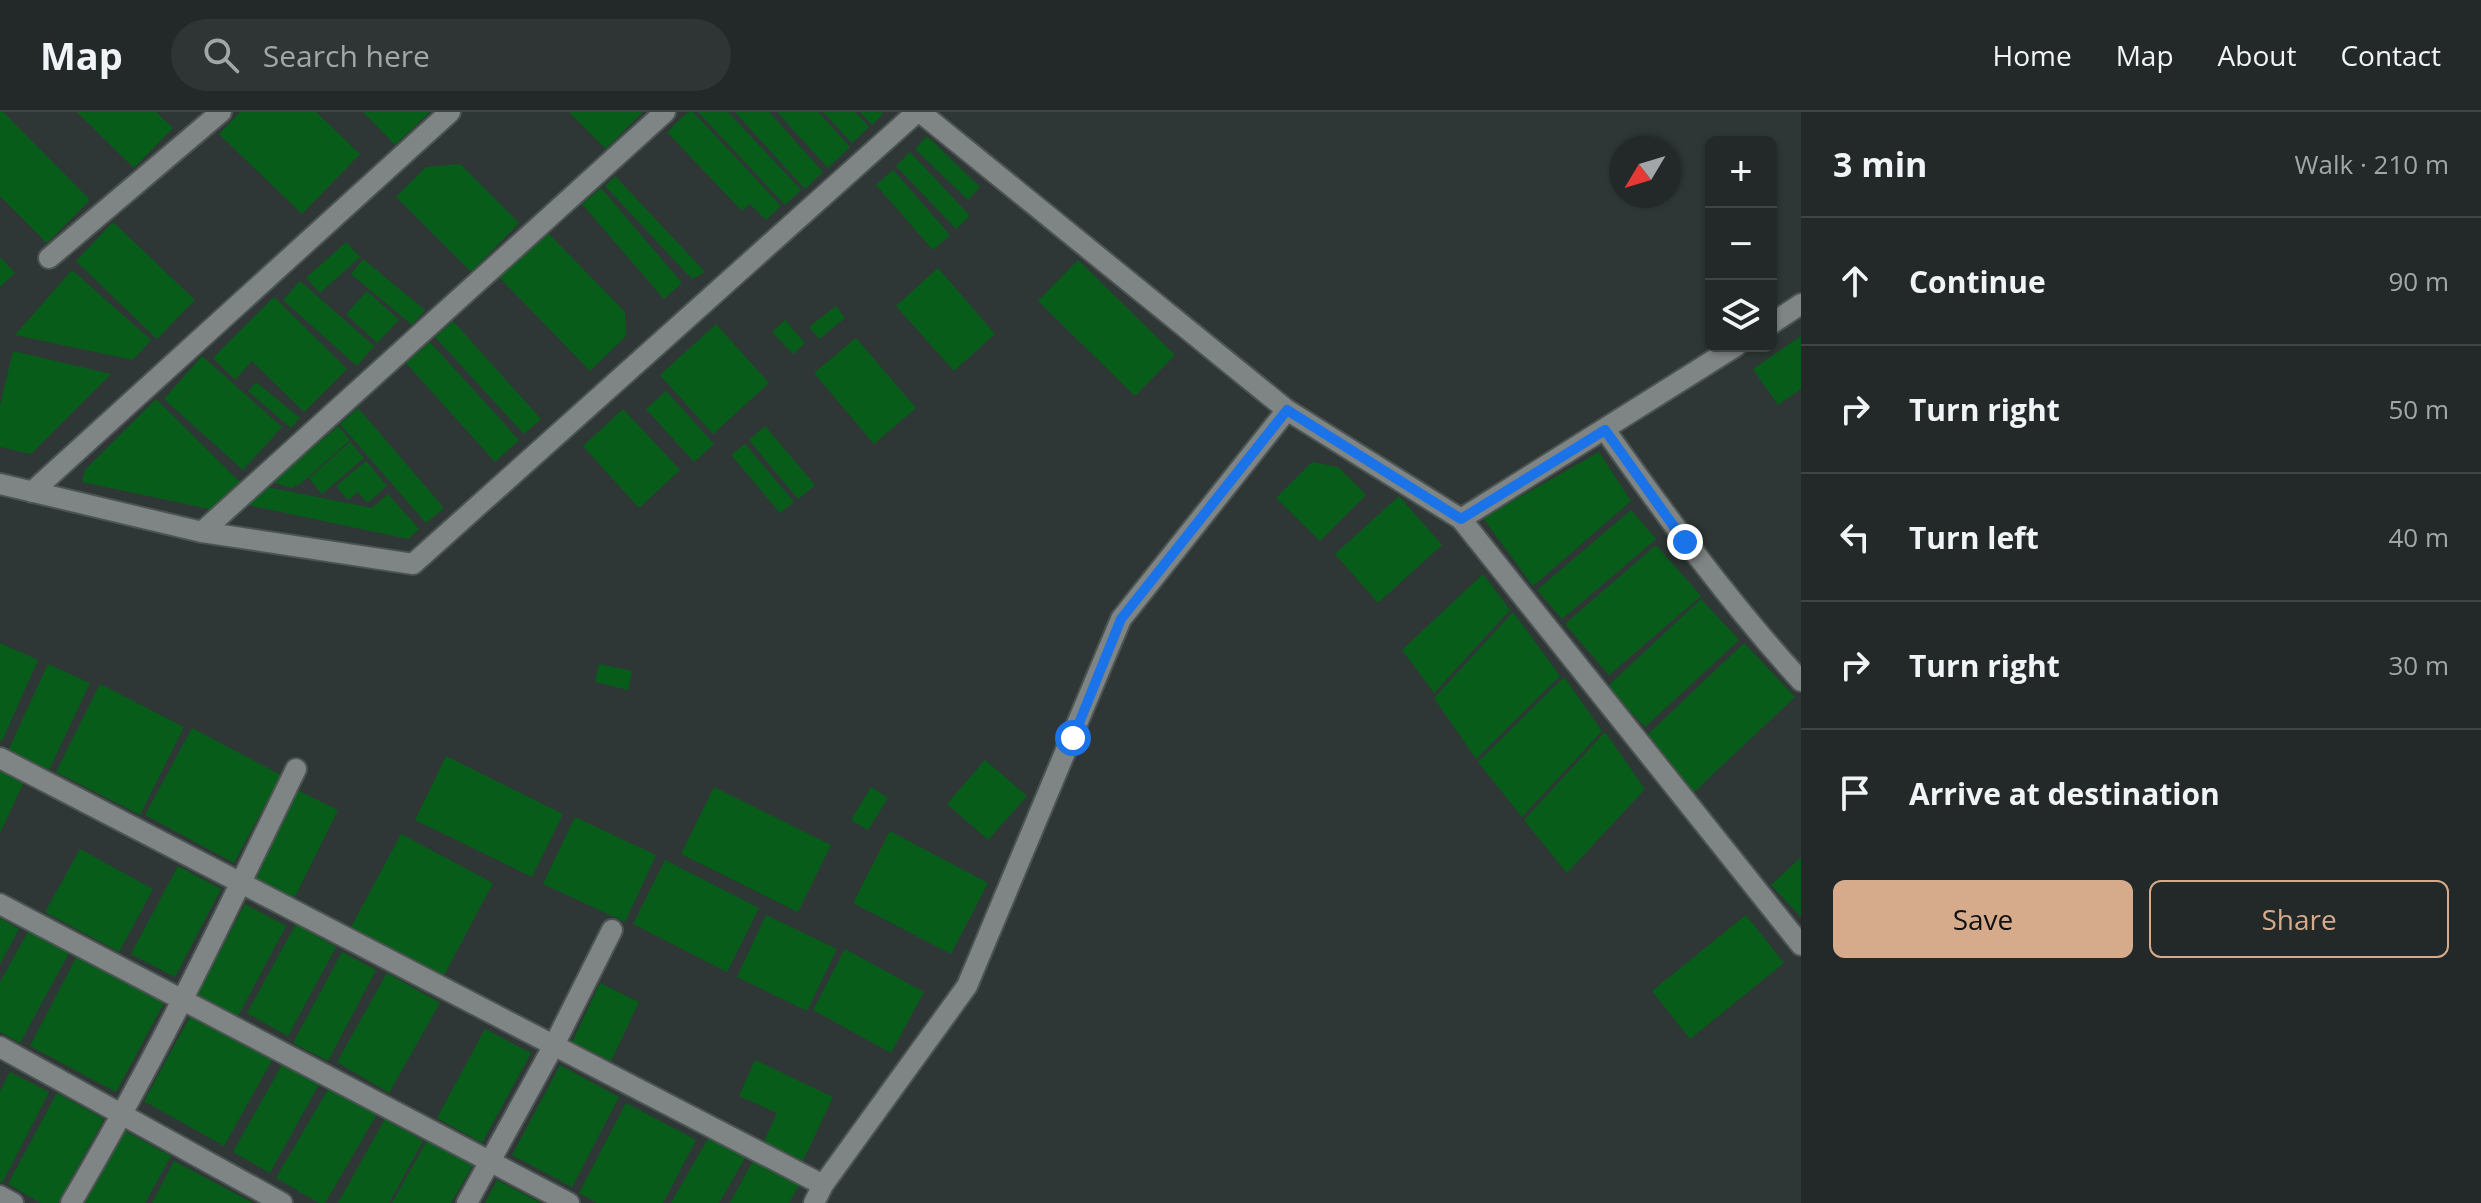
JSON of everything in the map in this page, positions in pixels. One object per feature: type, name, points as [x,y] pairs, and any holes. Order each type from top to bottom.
[{"type":"street","points":[[49,258],[221,112]]},
{"type":"street","points":[[32,492],[450,112]]},
{"type":"street","points":[[202,532],[665,112]]},
{"type":"street","points":[[0,484],[202,532],[413,564],[919,112],[1287,410],[1461,519],[1801,945]]},
{"type":"street","points":[[1777,320],[1801,304]]},
{"type":"street","points":[[1461,519],[1727,352]]},
{"type":"street","points":[[0,758],[554,1045],[818,1194],[967,986],[1121,619],[1287,410]]},
{"type":"street","points":[[1605,430],[1731,600],[1801,681]]},
{"type":"street","points":[[71,1203],[123,1115],[296,769]]},
{"type":"street","points":[[0,904],[569,1203]]},
{"type":"street","points":[[467,1203],[554,1045],[612,930]]},
{"type":"street","points":[[0,1047],[282,1203]]},
{"type":"street","points":[[0,1196],[13,1203]]},
{"type":"building","points":[[0,112],[90,200],[47,243],[0,196]]},
{"type":"building","points":[[77,112],[156,112],[173,128],[134,168]]},
{"type":"building","points":[[240,112],[316,112],[360,154],[302,214],[219,134]]},
{"type":"building","points":[[363,112],[430,112],[395,145]]},
{"type":"building","points":[[569,112],[643,112],[606,149]]},
{"type":"building","points":[[688,112],[693,112],[781,206],[766,220],[750,204],[742,211],[667,132]]},
{"type":"building","points":[[698,112],[728,112],[801,190],[785,205]]},
{"type":"building","points":[[735,112],[769,112],[823,172],[805,189]]},
{"type":"building","points":[[777,112],[818,112],[850,147],[828,168]]},
{"type":"building","points":[[823,112],[855,112],[869,127],[852,143]]},
{"type":"building","points":[[860,112],[881,112],[883,114],[872,125]]},
{"type":"building","points":[[927,136],[980,187],[968,200],[915,149]]},
{"type":"building","points":[[910,152],[970,216],[956,229],[896,166]]},
{"type":"building","points":[[460,164],[519,223],[471,272],[396,197],[426,167]]},
{"type":"building","points":[[893,170],[950,235],[933,250],[876,185]]},
{"type":"building","points":[[615,176],[705,272],[692,279],[605,186]]},
{"type":"building","points":[[601,188],[682,283],[664,299],[582,204]]},
{"type":"building","points":[[113,222],[195,300],[157,339],[76,261]]},
{"type":"building","points":[[545,230],[625,312],[626,336],[590,371],[498,276]]},
{"type":"building","points":[[346,242],[360,257],[320,293],[306,278]]},
{"type":"building","points":[[0,257],[15,273],[0,287]]},
{"type":"building","points":[[363,259],[425,310],[412,325],[351,274]]},
{"type":"building","points":[[1078,260],[1175,355],[1135,396],[1038,301]]},
{"type":"building","points":[[938,268],[995,334],[954,371],[896,306]]},
{"type":"building","points":[[72,270],[151,340],[133,360],[15,335]]},
{"type":"building","points":[[300,281],[374,346],[357,366],[283,300]]},
{"type":"building","points":[[367,291],[399,320],[377,343],[346,314]]},
{"type":"building","points":[[274,297],[347,369],[304,412],[252,361],[235,380],[213,358]]},
{"type":"building","points":[[836,306],[845,318],[819,339],[809,327]]},
{"type":"building","points":[[785,320],[805,343],[793,354],[772,332]]},
{"type":"building","points":[[453,321],[541,419],[524,434],[435,337]]},
{"type":"building","points":[[716,324],[769,383],[713,434],[660,375]]},
{"type":"building","points":[[1801,336],[1801,389],[1778,405],[1753,369]]},
{"type":"building","points":[[856,338],[916,408],[874,444],[814,373]]},
{"type":"building","points":[[430,342],[519,440],[495,462],[406,363]]},
{"type":"building","points":[[13,351],[111,374],[31,454],[0,447],[0,405]]},
{"type":"building","points":[[202,356],[282,427],[243,470],[164,399]]},
{"type":"building","points":[[256,382],[300,418],[291,428],[248,391]]},
{"type":"building","points":[[666,391],[714,444],[694,462],[646,409]]},
{"type":"building","points":[[156,399],[241,483],[214,510],[82,482],[85,470]]},
{"type":"building","points":[[358,408],[444,508],[426,523],[340,424]]},
{"type":"building","points":[[623,409],[680,470],[639,508],[583,446]]},
{"type":"building","points":[[338,426],[350,440],[300,484],[291,488],[273,482]]},
{"type":"building","points":[[765,426],[815,485],[798,499],[749,440]]},
{"type":"building","points":[[350,442],[364,458],[322,494],[309,478]]},
{"type":"building","points":[[745,444],[794,502],[780,513],[731,455]]},
{"type":"building","points":[[1599,452],[1631,501],[1533,586],[1483,518]]},
{"type":"building","points":[[366,461],[387,486],[367,503],[358,492],[348,500],[336,486]]},
{"type":"building","points":[[1312,462],[1338,467],[1366,495],[1320,541],[1276,498]]},
{"type":"building","points":[[267,487],[372,508],[388,494],[419,529],[408,539],[248,505]]},
{"type":"building","points":[[1399,496],[1442,545],[1378,603],[1335,554]]},
{"type":"building","points":[[1631,510],[1656,539],[1562,619],[1537,590]]},
{"type":"building","points":[[1656,545],[1701,596],[1609,675],[1565,624]]},
{"type":"building","points":[[1483,574],[1510,610],[1434,693],[1402,650]]},
{"type":"building","points":[[1701,599],[1739,640],[1645,727],[1607,687]]},
{"type":"building","points":[[1513,612],[1560,676],[1476,759],[1434,698]]},
{"type":"building","points":[[0,643],[38,660],[2,741],[0,740]]},
{"type":"building","points":[[1744,643],[1795,697],[1693,793],[1643,739]]},
{"type":"building","points":[[48,664],[90,683],[49,770],[8,751]]},
{"type":"building","points":[[599,664],[632,671],[628,690],[595,682]]},
{"type":"building","points":[[1564,677],[1602,731],[1522,817],[1478,762]]},
{"type":"building","points":[[100,684],[184,727],[140,815],[56,772]]},
{"type":"building","points":[[192,728],[281,775],[234,863],[145,815]]},
{"type":"building","points":[[1605,732],[1645,789],[1567,873],[1524,820]]},
{"type":"building","points":[[446,756],[563,814],[532,877],[415,820]]},
{"type":"building","points":[[985,760],[1027,796],[988,840],[947,804]]},
{"type":"building","points":[[0,770],[24,782],[0,833]]},
{"type":"building","points":[[714,787],[831,845],[798,912],[681,854]]},
{"type":"building","points":[[871,787],[888,798],[868,830],[851,820]]},
{"type":"building","points":[[295,789],[338,810],[291,905],[248,883]]},
{"type":"building","points":[[575,817],[656,855],[625,922],[543,884]]},
{"type":"building","points":[[890,831],[988,883],[951,954],[853,903]]},
{"type":"building","points":[[401,834],[493,883],[442,979],[350,929]]},
{"type":"building","points":[[80,849],[153,889],[119,952],[45,912]]},
{"type":"building","points":[[1801,857],[1801,917],[1771,885]]},
{"type":"building","points":[[665,860],[759,908],[727,972],[633,924]]},
{"type":"building","points":[[178,866],[221,889],[175,977],[131,954]]},
{"type":"building","points":[[245,904],[286,926],[238,1016],[197,995]]},
{"type":"building","points":[[766,915],[837,949],[807,1011],[737,977]]},
{"type":"building","points":[[1746,915],[1784,963],[1690,1039],[1652,991]]},
{"type":"building","points":[[0,918],[19,929],[0,964]]},
{"type":"building","points":[[296,924],[336,947],[288,1036],[247,1013]]},
{"type":"building","points":[[29,930],[69,953],[20,1043],[0,1032],[0,982]]},
{"type":"building","points":[[845,949],[924,992],[891,1053],[813,1010]]},
{"type":"building","points":[[342,952],[376,970],[328,1061],[293,1043]]},
{"type":"building","points":[[78,954],[165,1001],[116,1092],[30,1046]]},
{"type":"building","points":[[387,973],[440,1003],[389,1093],[337,1062]]},
{"type":"building","points":[[600,983],[639,1002],[611,1061],[572,1042]]},
{"type":"building","points":[[191,1015],[272,1060],[224,1146],[144,1101]]},
{"type":"building","points":[[485,1029],[531,1053],[482,1143],[437,1118]]},
{"type":"building","points":[[755,1060],[833,1097],[803,1161],[763,1143],[777,1113],[739,1096]]},
{"type":"building","points":[[283,1063],[319,1084],[270,1173],[233,1152]]},
{"type":"building","points":[[560,1065],[619,1097],[572,1187],[512,1155]]},
{"type":"building","points":[[10,1072],[49,1092],[2,1183],[0,1091]]},
{"type":"building","points":[[330,1086],[377,1114],[325,1203],[319,1203],[276,1178]]},
{"type":"building","points":[[57,1093],[104,1119],[58,1203],[41,1203],[8,1184]]},
{"type":"building","points":[[626,1103],[696,1140],[663,1203],[597,1203],[579,1193]]},
{"type":"building","points":[[385,1119],[423,1141],[389,1203],[338,1203]]},
{"type":"building","points":[[125,1131],[171,1156],[145,1203],[85,1203]]},
{"type":"building","points":[[709,1137],[745,1158],[719,1203],[671,1203]]},
{"type":"building","points":[[428,1139],[473,1165],[451,1203],[392,1203]]},
{"type":"building","points":[[755,1157],[801,1182],[789,1203],[730,1203]]},
{"type":"building","points":[[174,1161],[253,1203],[152,1203]]},
{"type":"building","points":[[497,1180],[541,1203],[485,1203]]},
{"type":"route","points":[[1073,738],[1121,619],[1287,410],[1461,519],[1605,430],[1685,542]]}]
